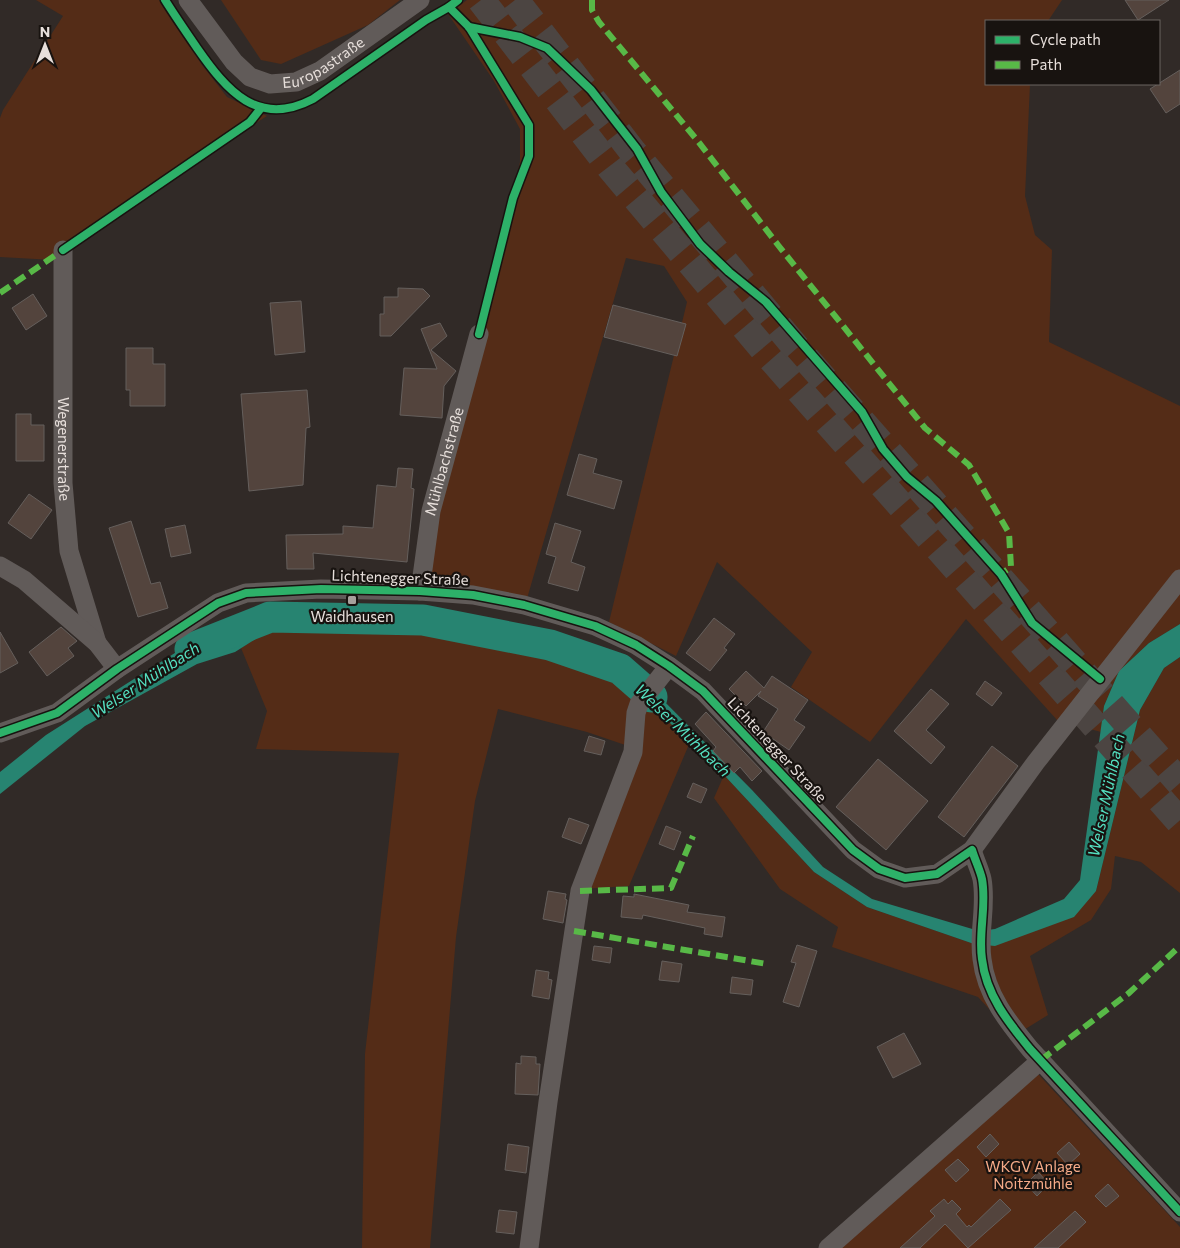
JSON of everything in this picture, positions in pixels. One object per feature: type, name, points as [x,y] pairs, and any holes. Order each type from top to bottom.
[{"type":"street","name":"Europastraße","points":[[188,0],[234,62],[250,77],[270,84],[296,82],[320,70],[420,0]]},
{"type":"street","name":"Wegenerstraße","points":[[63,250],[63,483],[70,551],[97,643]]},
{"type":"street","name":"Mühlbachstraße","points":[[420,591],[431,511],[479,334]]},
{"type":"street","points":[[0,566],[24,580],[97,643],[117,669]]},
{"type":"street","name":"Lichtenegger Straße","points":[[0,733],[57,713],[117,669],[218,603],[246,593],[321,589],[420,591],[473,595],[524,606],[595,626],[636,645],[703,691],[853,850],[879,870],[905,878],[937,874],[972,850],[1042,754],[1180,579]]},
{"type":"street","points":[[529,1248],[548,1102],[580,891],[633,752],[636,713],[639,704],[669,666]]},
{"type":"street","points":[[972,850],[982,878],[982,958],[986,979],[995,1003],[1013,1029],[1180,1212]]},
{"type":"street","points":[[828,1248],[1041,1060]]},
{"type":"green space","points":[[36,0],[159,0],[202,65],[227,97],[267,116],[179,172],[54,260],[0,257],[0,118],[3,110],[63,16]]},
{"type":"green space","points":[[221,0],[400,0],[368,25],[281,64],[261,60]]},
{"type":"green space","points":[[467,0],[1062,0],[1049,20],[985,20],[985,85],[1030,85],[1025,196],[1035,235],[1052,250],[1049,342],[1180,406],[1180,624],[1149,643],[1119,671],[1104,706],[1101,732],[1057,720],[966,619],[870,742],[791,687],[812,652],[717,562],[676,656],[609,622],[687,302],[664,266],[626,258],[526,602],[421,584],[520,162],[520,129],[494,81],[448,14]]},
{"type":"green space","points":[[420,628],[544,650],[613,673],[644,698],[690,742],[629,886],[581,889],[634,748],[587,732],[498,709],[475,801],[456,937],[430,1248],[362,1248],[365,1054],[399,753],[256,749],[267,711],[241,648],[270,629]]},
{"type":"green space","points":[[1180,657],[1180,893],[1141,862],[1115,856],[1111,889],[1091,920],[1030,956],[1048,1015],[1014,1036],[978,997],[832,947],[838,927],[780,889],[714,798],[724,775],[814,872],[867,907],[974,944],[1096,891],[1140,710],[1164,668]]},
{"type":"green space","name":"WKGV Anlage Noitzmühle","points":[[1038,1074],[1180,1227],[1180,1248],[839,1248]]},
{"type":"water","points":[[270,617],[423,620],[550,645],[620,669],[655,692],[752,790],[823,867],[872,899],[979,931],[995,929],[1064,899],[1080,880],[1104,706],[1119,671],[1149,643],[1180,624],[1180,657],[1164,668],[1140,710],[1096,891],[1074,917],[995,946],[974,944],[867,907],[814,872],[724,775],[644,698],[613,673],[544,650],[420,628],[270,630],[235,652],[197,664],[85,726],[0,794],[0,772],[46,735],[178,651]]},
{"type":"building","points":[[1125,0],[1169,0],[1138,20]]},
{"type":"building","points":[[1180,70],[1180,104],[1166,113],[1150,89],[1160,85],[1160,83]]},
{"type":"building","points":[[398,288],[423,289],[430,296],[391,336],[380,336],[380,314],[384,314],[384,297],[398,297]]},
{"type":"building","points":[[33,294],[47,316],[26,330],[12,308]]},
{"type":"building","points":[[301,301],[305,352],[275,355],[270,303]]},
{"type":"building","points":[[613,305],[686,324],[677,356],[604,337]]},
{"type":"building","points":[[440,323],[447,336],[431,350],[456,371],[444,386],[442,418],[400,415],[404,368],[437,369],[421,329]]},
{"type":"building","points":[[126,348],[153,348],[153,364],[165,364],[165,406],[130,406],[130,390],[126,390]]},
{"type":"building","points":[[307,390],[310,427],[306,428],[303,485],[249,491],[241,394]]},
{"type":"building","points":[[16,414],[31,414],[31,425],[44,425],[44,461],[16,461]]},
{"type":"building","points":[[579,454],[597,459],[593,473],[622,481],[614,509],[567,495]]},
{"type":"building","points":[[398,468],[413,469],[411,488],[414,489],[407,562],[313,553],[314,569],[287,569],[286,535],[343,534],[343,526],[373,528],[377,485],[396,487]]},
{"type":"building","points":[[29,494],[52,510],[31,539],[8,523]]},
{"type":"building","points":[[131,521],[151,584],[160,582],[168,608],[138,617],[109,528]]},
{"type":"building","points":[[555,523],[581,531],[571,562],[585,567],[578,591],[548,583],[556,557],[546,554]]},
{"type":"building","points":[[185,525],[191,553],[171,557],[165,529]]},
{"type":"building","points":[[714,618],[735,634],[724,648],[727,650],[710,671],[686,653]]},
{"type":"building","points":[[61,627],[77,641],[68,648],[74,656],[47,676],[29,652]]},
{"type":"building","points":[[0,632],[18,663],[0,673]]},
{"type":"building","points":[[746,671],[764,688],[772,676],[808,700],[794,720],[805,727],[789,750],[763,732],[778,709],[758,696],[761,691],[746,706],[729,689]]},
{"type":"building","points":[[985,681],[1002,693],[992,706],[976,694]]},
{"type":"building","points":[[931,689],[949,704],[926,730],[945,747],[931,764],[894,731]]},
{"type":"building","points":[[706,712],[762,771],[752,781],[740,767],[734,773],[713,751],[716,747],[695,724]]},
{"type":"building","points":[[589,736],[605,741],[601,755],[584,751]]},
{"type":"building","points":[[992,746],[1018,766],[964,837],[938,817]]},
{"type":"building","points":[[878,759],[928,801],[886,850],[836,807]]},
{"type":"building","points":[[693,783],[707,789],[701,803],[687,797]]},
{"type":"building","points":[[569,818],[589,825],[581,844],[562,837]]},
{"type":"building","points":[[666,826],[681,832],[674,850],[659,844]]},
{"type":"building","points":[[548,891],[566,894],[565,899],[567,900],[563,923],[543,919]]},
{"type":"building","points":[[634,894],[689,905],[687,912],[725,917],[722,937],[704,934],[705,928],[643,915],[642,919],[621,917],[623,896],[634,897]]},
{"type":"building","points":[[797,945],[817,951],[799,1007],[783,1002],[796,963],[791,962]]},
{"type":"building","points":[[594,946],[612,948],[610,963],[592,960]]},
{"type":"building","points":[[662,961],[682,964],[679,982],[659,980]]},
{"type":"building","points":[[536,970],[549,972],[548,979],[552,980],[549,999],[532,996]]},
{"type":"building","points":[[732,977],[753,980],[751,995],[730,993]]},
{"type":"building","points":[[904,1033],[921,1064],[893,1078],[877,1047]]},
{"type":"building","points":[[521,1056],[536,1057],[536,1064],[540,1064],[538,1095],[515,1094],[516,1063],[521,1064]]},
{"type":"building","points":[[990,1134],[999,1144],[986,1157],[977,1147]]},
{"type":"building","points":[[1069,1142],[1080,1154],[1068,1165],[1057,1153]]},
{"type":"building","points":[[508,1144],[529,1147],[526,1173],[505,1170]]},
{"type":"building","points":[[958,1159],[969,1170],[956,1182],[945,1170]]},
{"type":"building","points":[[1038,1172],[1049,1184],[1037,1196],[1026,1184]]},
{"type":"building","points":[[1108,1184],[1119,1196],[1106,1207],[1095,1196]]},
{"type":"building","points":[[944,1199],[948,1204],[952,1200],[961,1209],[956,1214],[967,1227],[969,1225],[971,1227],[1000,1199],[1011,1210],[968,1248],[945,1224],[920,1248],[900,1248],[935,1216],[930,1211]]},
{"type":"building","points":[[499,1210],[517,1212],[514,1234],[496,1232]]},
{"type":"building","points":[[1075,1211],[1086,1222],[1058,1248],[1034,1248]]},
{"type":"waterway","name":"Welser Mühlbach","points":[[190,649],[270,617],[423,620],[550,645],[620,669],[652,697]]},
{"type":"tunnel","points":[[481,0],[610,167],[770,357],[1180,822]]},
{"type":"tunnel","points":[[515,0],[633,152],[794,345],[1180,783]]},
{"type":"marked path","points":[[592,0],[592,10],[599,22],[697,140],[778,245],[925,428],[969,465],[1009,533],[1011,567],[1001,574]]},
{"type":"marked path","points":[[0,293],[63,250]]},
{"type":"marked path","points":[[580,891],[671,888],[693,836]]},
{"type":"marked path","points":[[574,931],[767,964]]},
{"type":"marked path","points":[[1041,1060],[1129,993],[1180,946]]},
{"type":"cycle path","points":[[165,0],[208,64],[232,91],[260,107],[276,109],[293,107],[313,99],[426,20],[449,7]]},
{"type":"cycle path","points":[[458,0],[449,7],[469,27],[529,125],[529,156],[513,198],[479,334]]},
{"type":"cycle path","points":[[469,27],[520,37],[547,48],[591,90],[637,149],[661,192],[700,244],[729,272],[766,302],[862,412],[883,449],[907,477],[936,501],[1001,574],[1032,623],[1100,679]]},
{"type":"cycle path","points":[[63,250],[250,122],[261,108]]},
{"type":"cycle path","points":[[0,733],[57,713],[117,669],[218,603],[246,593],[321,589],[420,591],[473,595],[524,605],[595,626],[636,645],[703,691],[853,850],[879,869],[905,878],[937,874],[972,850],[981,876],[983,889],[981,949],[984,972],[999,1007],[1030,1049],[1180,1212]]},
{"type":"place","name":"Waidhausen","points":[[352,600]]}]
